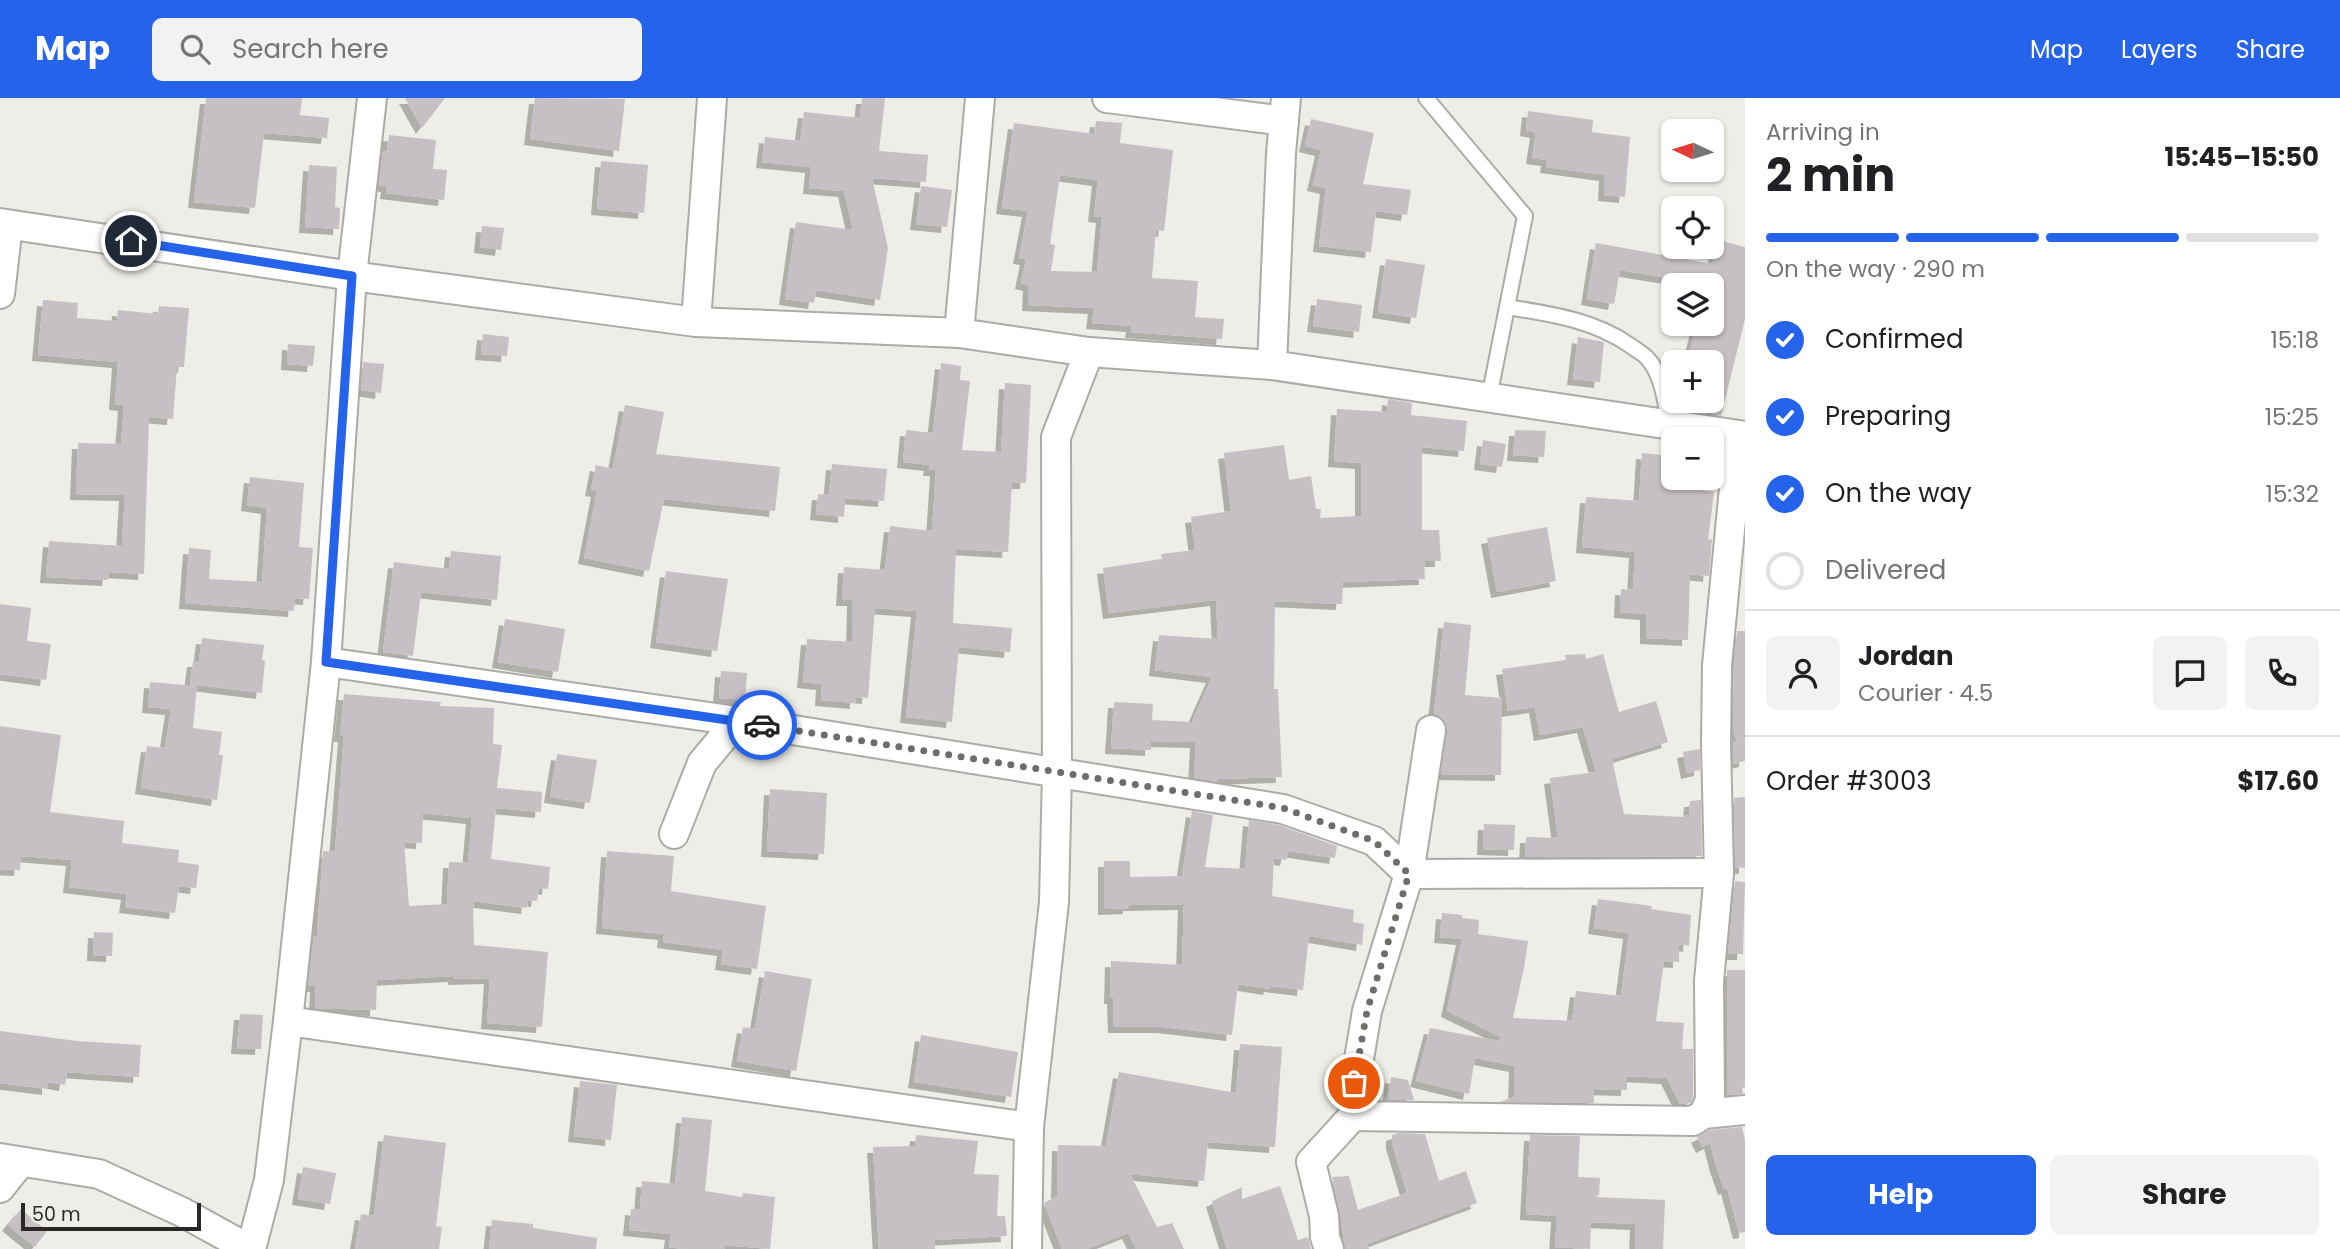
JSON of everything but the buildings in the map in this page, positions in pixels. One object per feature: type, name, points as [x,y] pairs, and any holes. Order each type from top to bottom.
[{"type":"street","points":[[0,1188],[10,1161],[99,1174],[182,1212],[250,1249],[269,1180],[288,1021],[326,662],[352,276],[372,98]]},
{"type":"street","points":[[696,323],[712,98]]},
{"type":"street","points":[[959,333],[980,98]]},
{"type":"street","points":[[1107,98],[1285,110],[1272,365]]},
{"type":"street","points":[[0,294],[4,224],[352,276],[696,323],[959,333],[1089,352],[1272,365],[1742,436],[1734,604],[1717,665],[1719,873],[1709,981],[1710,1100],[1704,1114]]},
{"type":"street","points":[[1027,1249],[1029,1128],[1054,902],[1057,772],[1056,437],[1089,352]]},
{"type":"street","points":[[326,662],[737,721],[1283,808],[1374,841],[1409,874],[1719,873]]},
{"type":"street","points":[[674,834],[702,763],[737,721]]},
{"type":"street","points":[[1329,1249],[1311,1162],[1353,1116],[1354,1083],[1367,1011],[1409,874],[1431,730]]},
{"type":"street","points":[[288,1021],[1029,1128]]},
{"type":"street","points":[[1353,1116],[1693,1121],[1704,1114],[1745,1110]]},
{"type":"lane","points":[[1426,98],[1525,216],[1489,398]]},
{"type":"lane","points":[[1507,307],[1564,316],[1588,324],[1623,340],[1648,358],[1659,379],[1670,425]]},
{"type":"way so far","points":[[762,725],[1283,808],[1374,841],[1409,874],[1367,1011],[1354,1083]]},
{"type":"route","points":[[131,241],[352,276],[326,662],[762,725]]}]
